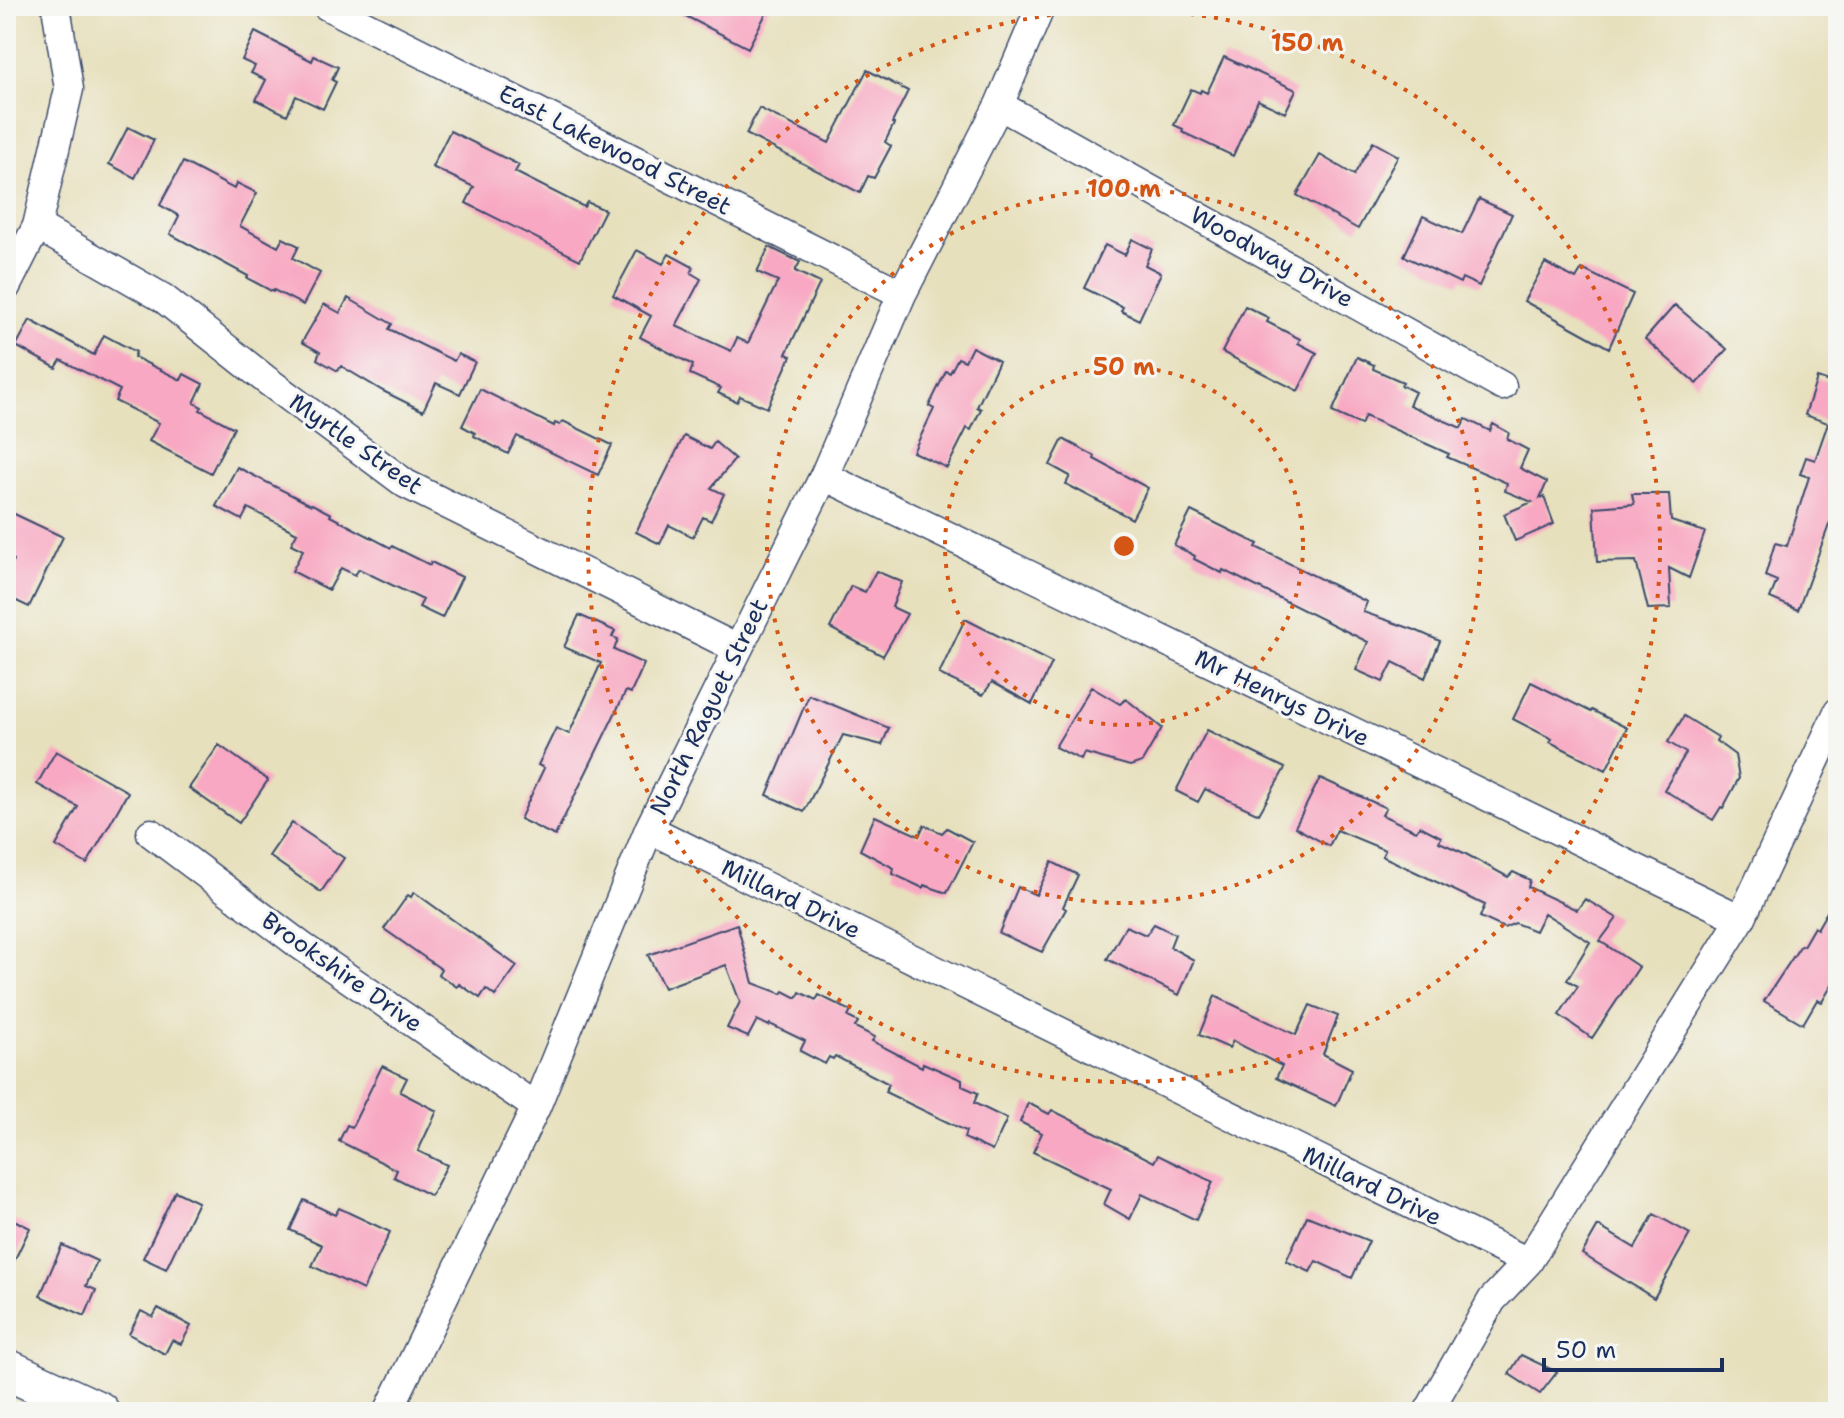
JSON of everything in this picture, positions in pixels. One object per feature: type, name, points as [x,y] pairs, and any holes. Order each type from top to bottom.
[{"type":"main road","points":[[6,1369],[99,1412]]},
{"type":"street","points":[[6,287],[37,226],[69,89],[56,6]]},
{"type":"street","name":"East Lakewood Street","points":[[327,6],[902,294]]},
{"type":"street","name":"North Raguet Street","points":[[388,1412],[536,1107],[649,829],[824,476],[902,294],[999,105],[1041,6]]},
{"type":"street","name":"Woodway Drive","points":[[999,105],[1502,386]]},
{"type":"street","name":"Myrtle Street","points":[[37,226],[163,298],[406,484],[738,649]]},
{"type":"street","name":"Mr Henrys Drive","points":[[824,476],[1741,919]]},
{"type":"street","points":[[1428,1412],[1492,1300],[1528,1262],[1741,919],[1838,712]]},
{"type":"street","name":"Millard Drive","points":[[649,829],[1528,1262]]},
{"type":"street","name":"Brookshire Drive","points":[[151,833],[300,945],[536,1107]]},
{"type":"building","points":[[666,6],[770,6],[748,48]]},
{"type":"building","points":[[255,32],[312,61],[314,56],[338,67],[332,80],[336,82],[323,109],[296,96],[287,115],[256,100],[266,80],[251,73],[255,66],[242,60]]},
{"type":"building","points":[[1224,57],[1296,90],[1285,113],[1258,100],[1233,156],[1182,132],[1183,129],[1174,125],[1191,89],[1207,93]]},
{"type":"building","points":[[867,70],[908,91],[885,142],[891,146],[874,178],[868,176],[860,193],[746,134],[759,108],[829,143]]},
{"type":"building","points":[[128,127],[154,140],[135,178],[109,164]]},
{"type":"building","points":[[450,131],[519,165],[515,172],[584,207],[587,202],[605,210],[580,260],[466,203],[474,187],[432,167]]},
{"type":"building","points":[[1373,142],[1398,156],[1358,229],[1297,195],[1320,155],[1354,175]]},
{"type":"building","points":[[183,162],[234,189],[237,183],[257,193],[240,226],[278,247],[283,238],[299,246],[293,258],[320,273],[303,305],[273,292],[170,234],[179,216],[160,205]]},
{"type":"building","points":[[1479,199],[1512,214],[1479,286],[1462,278],[1460,283],[1404,256],[1423,216],[1462,234]]},
{"type":"building","points":[[1132,239],[1152,249],[1145,265],[1161,273],[1139,320],[1121,311],[1123,307],[1084,288],[1105,245],[1125,255]]},
{"type":"building","points":[[769,247],[800,262],[795,271],[820,283],[786,354],[791,356],[767,408],[740,396],[737,402],[718,393],[721,388],[690,374],[693,365],[640,337],[651,316],[613,295],[637,250],[663,264],[669,254],[693,267],[691,273],[701,279],[676,326],[731,351],[737,338],[748,343],[778,281],[757,272]]},
{"type":"building","points":[[1545,263],[1576,279],[1582,269],[1633,294],[1609,348],[1524,301]]},
{"type":"building","points":[[348,298],[392,324],[389,329],[454,361],[458,354],[475,362],[460,394],[436,383],[423,411],[341,366],[338,371],[317,359],[320,352],[302,342],[324,304],[340,313]]},
{"type":"building","points":[[1675,305],[1727,349],[1697,384],[1645,339]]},
{"type":"building","points":[[1245,306],[1269,318],[1267,322],[1300,339],[1298,343],[1317,353],[1298,391],[1222,352]]},
{"type":"building","points":[[30,320],[94,355],[104,335],[136,352],[134,357],[181,380],[184,374],[203,384],[194,403],[202,407],[200,410],[234,428],[211,473],[149,441],[159,423],[115,401],[120,390],[61,360],[56,368],[16,346]]},
{"type":"building","points":[[972,347],[999,361],[977,407],[981,409],[971,430],[967,428],[947,468],[913,452],[934,409],[929,406],[946,371],[950,373],[958,358],[965,361]]},
{"type":"building","points":[[1357,357],[1415,392],[1409,405],[1461,428],[1466,419],[1490,431],[1493,424],[1509,433],[1507,439],[1528,450],[1520,468],[1547,482],[1540,498],[1544,497],[1554,524],[1515,541],[1504,514],[1532,502],[1505,491],[1507,483],[1365,416],[1361,425],[1332,412]]},
{"type":"building","points":[[1817,378],[1838,385],[1838,500],[1798,610],[1770,598],[1777,581],[1765,576],[1775,543],[1787,546],[1809,477],[1800,474],[1806,457],[1815,460],[1828,423],[1805,415]]},
{"type":"building","points":[[480,389],[554,426],[563,421],[612,445],[598,475],[517,436],[508,454],[474,436],[475,433],[462,426]]},
{"type":"building","points":[[684,436],[710,449],[715,442],[735,459],[711,488],[724,494],[711,521],[703,517],[693,537],[669,525],[660,544],[636,532]]},
{"type":"building","points":[[1063,439],[1148,488],[1132,519],[1066,484],[1070,476],[1050,465]]},
{"type":"building","points":[[237,467],[391,548],[462,577],[442,618],[419,607],[423,600],[359,569],[355,575],[341,568],[329,590],[292,571],[303,550],[291,544],[297,533],[248,508],[242,520],[216,506]]},
{"type":"building","points":[[1632,494],[1669,494],[1671,521],[1705,532],[1689,578],[1669,568],[1671,608],[1648,609],[1636,561],[1597,562],[1594,507],[1634,504]]},
{"type":"building","points":[[6,510],[63,537],[29,607],[6,596],[6,575],[14,560],[6,556]]},
{"type":"building","points":[[1191,511],[1367,602],[1363,612],[1440,641],[1425,678],[1393,662],[1383,682],[1356,670],[1368,642],[1223,570],[1222,573],[1194,559],[1195,556],[1174,545]]},
{"type":"building","points":[[876,571],[902,582],[892,607],[907,614],[883,656],[830,628],[851,586],[865,592]]},
{"type":"building","points":[[579,615],[615,631],[612,637],[618,639],[614,650],[644,664],[631,693],[626,691],[555,836],[520,819],[544,768],[538,765],[556,728],[569,734],[601,663],[564,647]]},
{"type":"building","points":[[965,619],[1052,663],[1032,704],[992,682],[983,695],[939,674]]},
{"type":"building","points":[[1531,682],[1627,728],[1606,770],[1513,719]]},
{"type":"building","points":[[1091,687],[1120,704],[1126,699],[1162,728],[1142,762],[1130,766],[1084,753],[1081,760],[1055,747]]},
{"type":"building","points":[[809,695],[889,728],[882,745],[843,735],[804,812],[767,795]]},
{"type":"building","points":[[1684,716],[1718,737],[1716,741],[1735,755],[1739,778],[1713,820],[1664,790],[1686,753],[1668,742]]},
{"type":"building","points":[[1207,730],[1285,768],[1259,814],[1205,789],[1198,802],[1176,791]]},
{"type":"building","points":[[219,745],[268,780],[239,823],[189,788]]},
{"type":"building","points":[[56,751],[128,792],[87,864],[56,846],[78,807],[37,784]]},
{"type":"building","points":[[1320,778],[1386,808],[1382,815],[1416,831],[1420,826],[1441,837],[1439,842],[1508,877],[1513,872],[1530,880],[1528,887],[1577,910],[1585,899],[1617,918],[1600,941],[1639,967],[1592,1038],[1559,1015],[1578,986],[1567,980],[1590,942],[1544,913],[1535,931],[1515,923],[1504,928],[1480,917],[1485,905],[1382,856],[1385,850],[1337,830],[1329,846],[1295,827]]},
{"type":"building","points":[[875,816],[919,836],[924,825],[942,833],[947,828],[973,842],[947,893],[924,885],[923,888],[893,874],[894,868],[860,850]]},
{"type":"building","points":[[292,823],[344,858],[321,892],[269,856]]},
{"type":"building","points":[[1052,862],[1078,875],[1063,907],[1066,909],[1042,952],[999,933],[1018,887],[1036,895]]},
{"type":"building","points":[[414,892],[517,966],[495,996],[486,989],[480,998],[459,984],[457,987],[438,974],[441,969],[384,929],[408,895],[411,897]]},
{"type":"building","points":[[1838,893],[1838,974],[1822,1002],[1817,1000],[1803,1024],[1764,1001],[1814,927],[1817,929]]},
{"type":"building","points":[[737,924],[753,983],[782,994],[784,991],[797,998],[800,992],[816,1000],[819,995],[851,1011],[848,1017],[858,1022],[855,1027],[875,1037],[872,1041],[922,1067],[923,1063],[962,1080],[962,1086],[978,1093],[974,1103],[1007,1119],[992,1151],[964,1138],[966,1131],[885,1092],[889,1084],[835,1056],[833,1059],[829,1057],[825,1064],[800,1051],[805,1041],[770,1024],[757,1020],[748,1037],[727,1028],[740,1002],[726,965],[664,988],[648,955]]},
{"type":"building","points":[[1154,924],[1175,934],[1170,947],[1194,960],[1179,995],[1107,959],[1126,926],[1146,935]]},
{"type":"building","points":[[1215,996],[1296,1035],[1310,1005],[1338,1016],[1323,1054],[1352,1069],[1336,1106],[1276,1078],[1282,1066],[1233,1041],[1229,1048],[1199,1035]]},
{"type":"building","points":[[382,1066],[407,1078],[400,1092],[437,1111],[418,1151],[447,1165],[431,1196],[394,1177],[397,1170],[339,1141],[347,1125],[352,1127]]},
{"type":"building","points":[[1028,1103],[1049,1114],[1052,1110],[1154,1162],[1158,1155],[1213,1182],[1196,1220],[1142,1194],[1130,1219],[1104,1204],[1111,1189],[1033,1152],[1042,1133],[1020,1122]]},
{"type":"building","points":[[175,1191],[198,1202],[166,1269],[143,1258]]},
{"type":"building","points":[[304,1200],[335,1215],[339,1208],[390,1232],[363,1290],[312,1266],[322,1245],[290,1230]]},
{"type":"building","points":[[1654,1214],[1690,1234],[1654,1298],[1582,1254],[1598,1226],[1635,1248]]},
{"type":"building","points":[[6,1216],[30,1228],[6,1278]]},
{"type":"building","points":[[1307,1216],[1369,1241],[1352,1278],[1316,1261],[1310,1272],[1286,1261]]},
{"type":"building","points":[[62,1245],[97,1261],[86,1286],[96,1290],[85,1316],[40,1296]]},
{"type":"building","points":[[158,1308],[191,1326],[181,1344],[172,1340],[165,1354],[129,1334],[141,1311],[153,1317]]},
{"type":"building","points":[[1521,1355],[1557,1372],[1540,1394],[1509,1374]]}]
